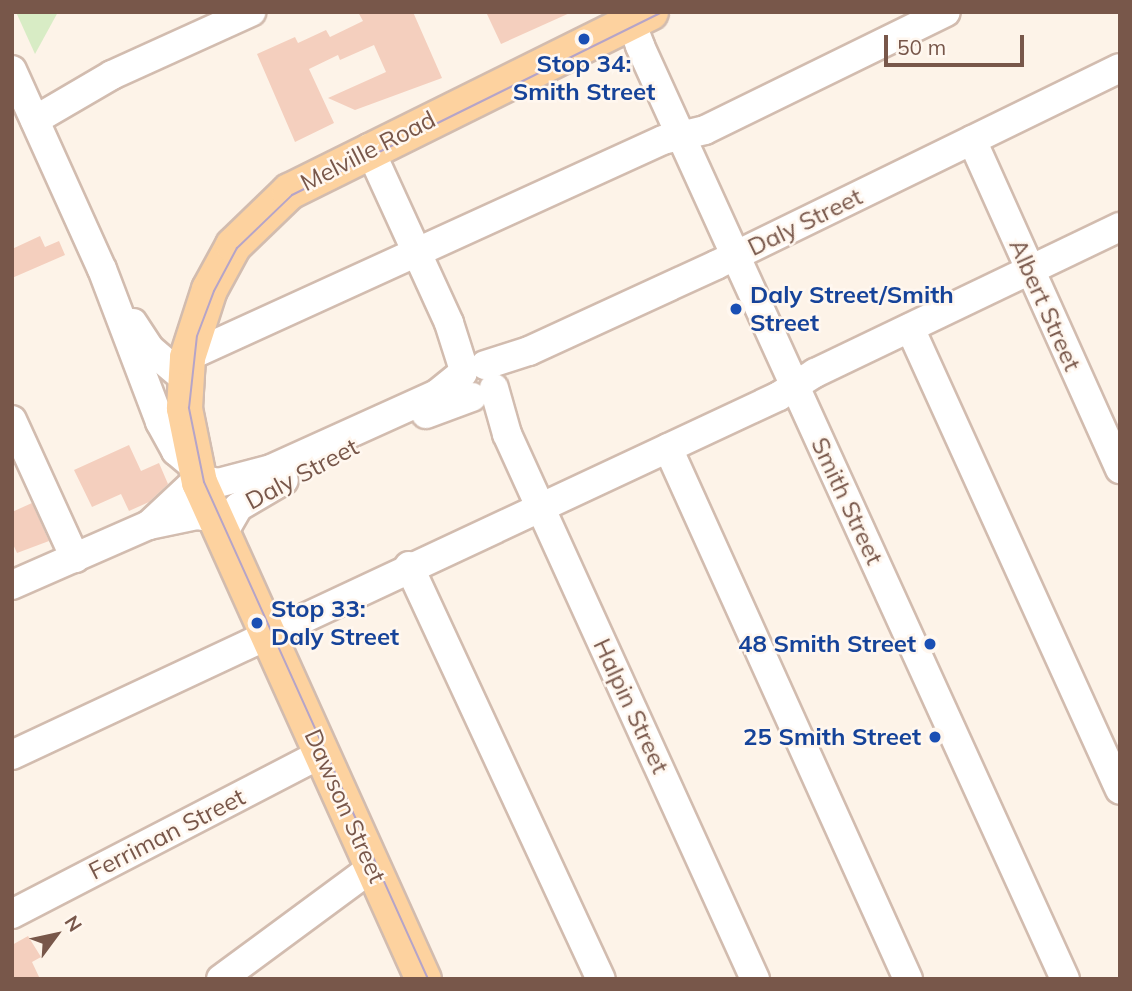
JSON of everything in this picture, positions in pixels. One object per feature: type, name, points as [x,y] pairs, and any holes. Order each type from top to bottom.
[{"type":"main road","name":"Melville Road","points":[[196,472],[184,408],[186,368],[209,289],[233,245],[289,191],[632,15]]},
{"type":"main road","points":[[196,472],[218,527]]},
{"type":"main road","name":"Dawson Street","points":[[218,527],[423,979]]},
{"type":"street","points":[[31,112],[251,12]]},
{"type":"street","points":[[102,269],[150,349],[186,368],[417,252],[663,140],[681,137],[946,12]]},
{"type":"street","name":"Smith Street","points":[[632,15],[681,137],[1065,979]]},
{"type":"street","name":"Daly Street","points":[[196,472],[218,483],[271,469],[437,394],[478,379],[738,262],[975,146],[1120,68]]},
{"type":"street","points":[[12,70],[102,269],[160,422],[176,451],[196,472],[149,525]]},
{"type":"street","name":"Daly Street","points":[[975,146],[1120,83]]},
{"type":"street","name":"Albert Street","points":[[975,146],[1120,469]]},
{"type":"street","name":"Halpin Street","points":[[369,148],[449,323],[507,434],[755,979]]},
{"type":"street","points":[[12,755],[409,566],[668,448],[1120,227]]},
{"type":"street","points":[[910,328],[1120,790]]},
{"type":"street","name":"Daly Street","points":[[218,527],[249,498],[399,425],[478,379]]},
{"type":"street","points":[[12,419],[75,558]]},
{"type":"street","points":[[668,448],[908,979]]},
{"type":"street","points":[[12,586],[149,525],[197,515],[218,527]]},
{"type":"street","points":[[409,566],[601,979]]},
{"type":"street","name":"Ferriman Street","points":[[12,914],[321,754]]},
{"type":"street","points":[[221,979],[373,867]]},
{"type":"green space","points":[[16,12],[58,12],[35,54]]},
{"type":"building","points":[[358,12],[413,12],[442,78],[355,110],[328,98],[386,72],[374,45],[340,60],[338,55],[309,69],[334,123],[295,142],[257,54],[295,37],[298,43],[326,30],[330,37],[363,21]]},
{"type":"building","points":[[486,12],[572,12],[501,44]]},
{"type":"building","points":[[40,236],[45,247],[59,241],[65,255],[12,278],[12,249]]},
{"type":"building","points":[[129,445],[141,471],[159,463],[168,484],[149,502],[129,511],[121,494],[92,507],[74,470]]},
{"type":"building","points":[[32,503],[49,541],[17,553],[12,542],[12,512]]},
{"type":"building","points":[[28,936],[41,957],[32,962],[40,979],[12,979],[12,945]]},
{"type":"tram line","points":[[428,979],[204,482],[189,408],[197,336],[214,291],[237,248],[292,195],[662,12]]},
{"type":"place","name":"Stop 34: Smith Street","points":[[584,39]]},
{"type":"place","name":"Daly Street/Smith Street","points":[[736,309]]},
{"type":"place","name":"Stop 33: Daly Street","points":[[257,623]]},
{"type":"place","name":"48 Smith Street","points":[[930,644]]},
{"type":"place","name":"25 Smith Street","points":[[935,737]]}]
